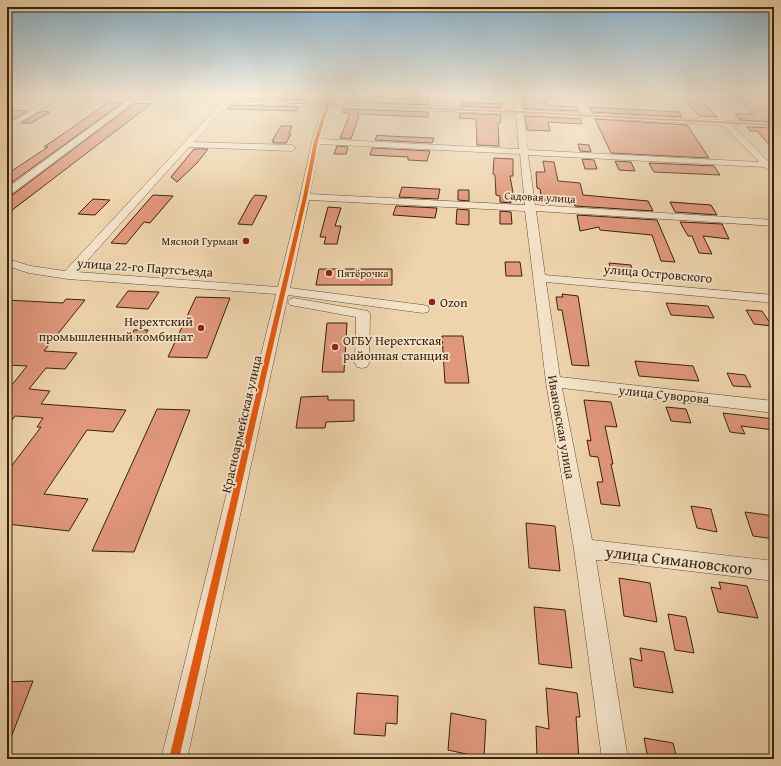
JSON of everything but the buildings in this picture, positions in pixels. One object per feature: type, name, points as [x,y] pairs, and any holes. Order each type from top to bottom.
[{"type":"street","points":[[7,193],[92,130]]},
{"type":"street","points":[[68,275],[199,130]]},
{"type":"street","name":"Красноармейская улица","points":[[174,759],[320,130]]},
{"type":"street","name":"Ивановская улица","points":[[521,130],[553,382],[584,549],[615,759]]},
{"type":"street","points":[[733,130],[770,165],[774,172]]},
{"type":"street","points":[[316,142],[523,151],[770,165]]},
{"type":"street","points":[[186,144],[292,148]]},
{"type":"street","name":"Садовая улица","points":[[305,196],[774,223]]},
{"type":"street","name":"улица 22-го Партсъезда","points":[[7,262],[29,269],[68,275],[282,295]]},
{"type":"street","name":"улица Островского","points":[[540,278],[774,299]]},
{"type":"street","points":[[282,295],[423,309]]},
{"type":"street","points":[[282,295],[363,314],[362,363]]},
{"type":"street","name":"улица Суворова","points":[[553,382],[774,407]]},
{"type":"street","name":"улица Симановского","points":[[584,549],[774,571]]},
{"type":"cycle path","points":[[174,759],[320,130]]},
{"type":"place","name":"Мясной Гурман","points":[[246,241]]},
{"type":"place","name":"Пятёрочка","points":[[329,273]]},
{"type":"place","name":"Ozon","points":[[432,302]]},
{"type":"place","name":"Нерехтский промышленный комбинат","points":[[201,328]]},
{"type":"place","name":"ОГБУ Нерехтская районная станция","points":[[335,347]]}]
